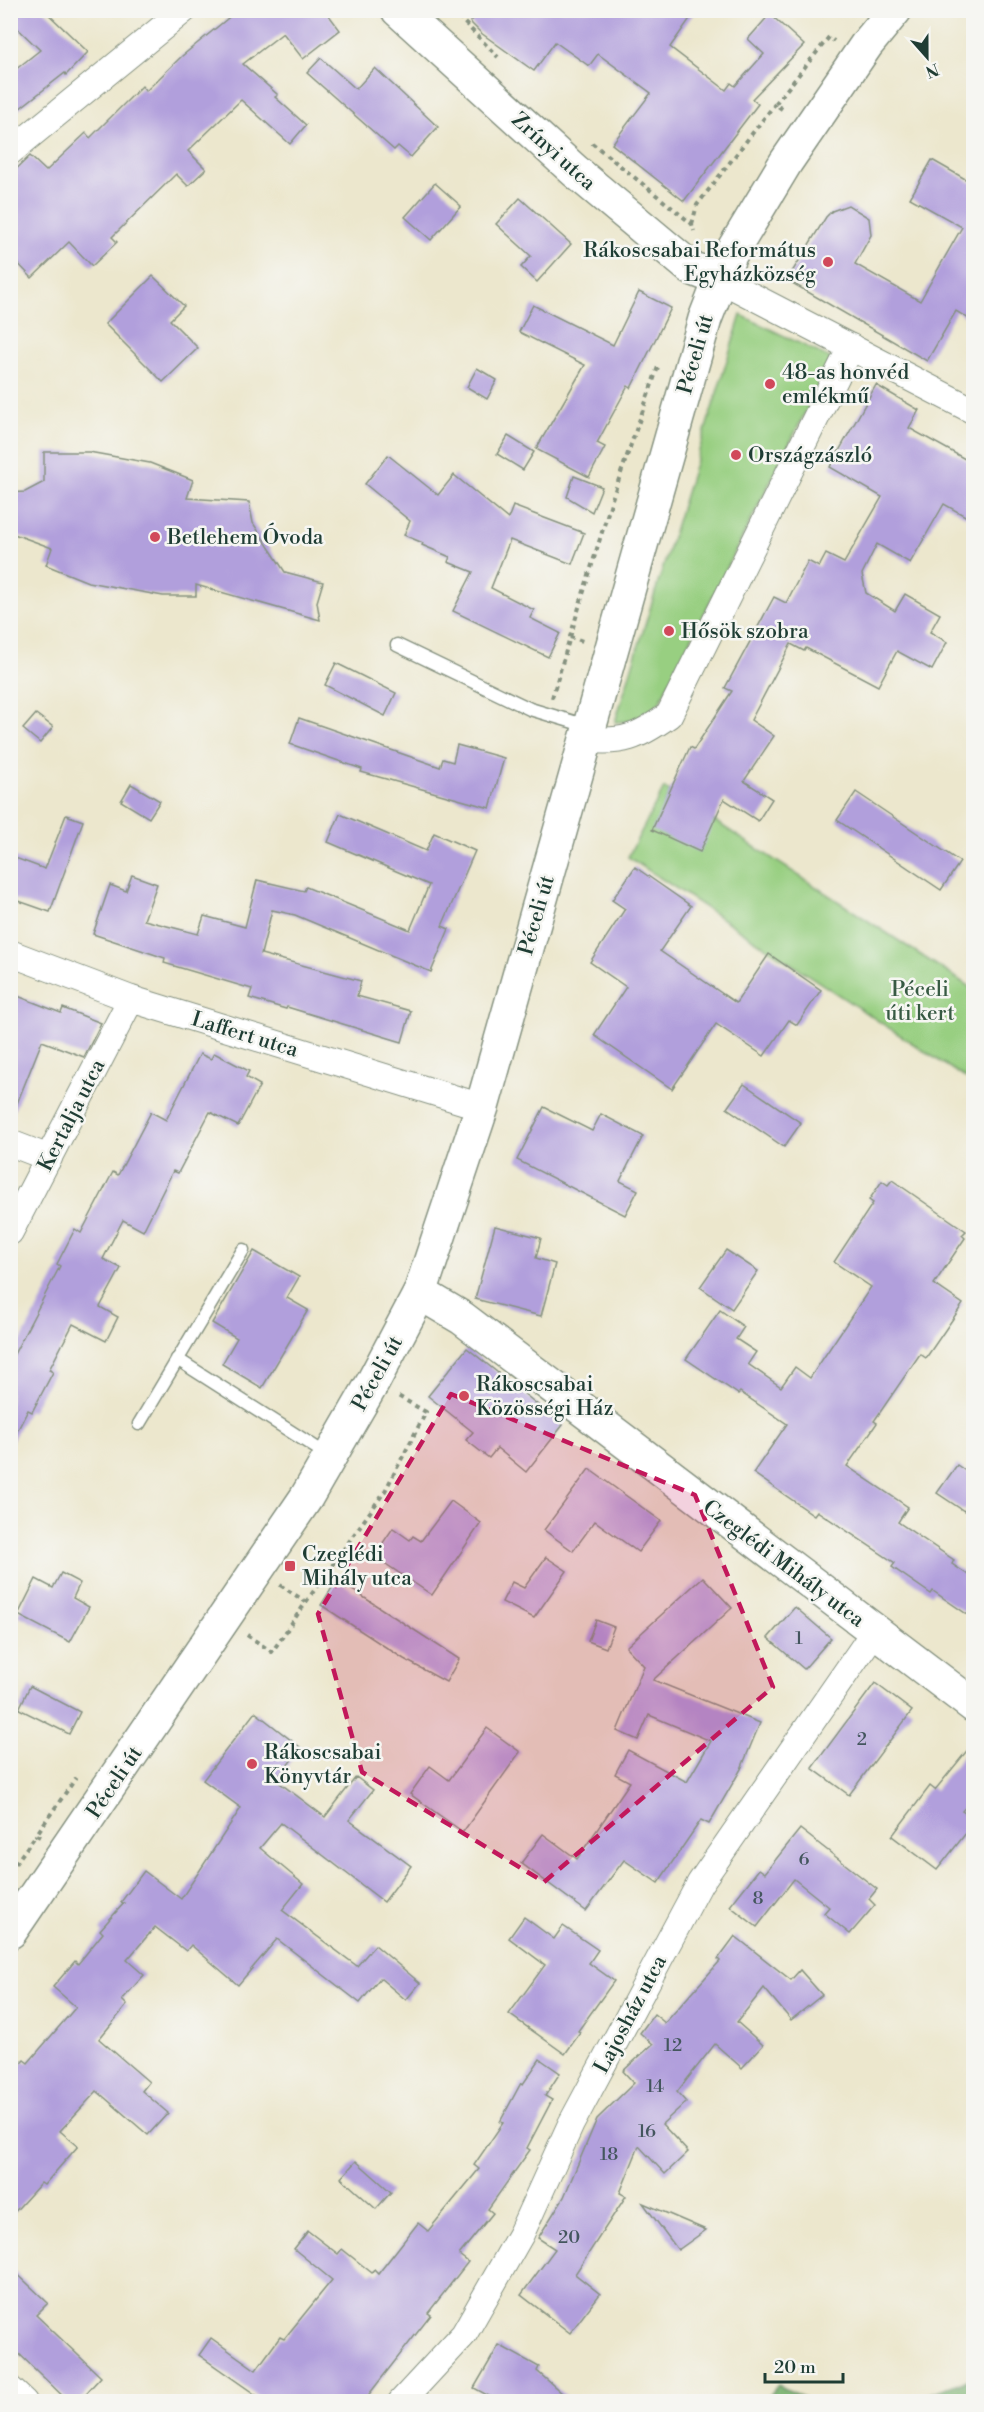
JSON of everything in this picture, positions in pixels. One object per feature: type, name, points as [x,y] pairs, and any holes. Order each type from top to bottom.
[{"type":"main road","name":"Zrínyi utca","points":[[398,10],[575,171],[691,268],[719,279]]},
{"type":"main road","name":"Péceli út","points":[[10,1932],[306,1498],[373,1382],[420,1293],[482,1107],[586,733],[705,319],[719,279],[730,255],[786,162],[867,44],[895,10]]},
{"type":"main road","name":"Czeglédi Mihály utca","points":[[420,1293],[462,1318],[974,1706]]},
{"type":"street","points":[[10,152],[184,10]]},
{"type":"street","points":[[719,279],[974,411]]},
{"type":"street","points":[[586,733],[611,742],[643,733],[669,715],[851,347]]},
{"type":"street","name":"Laffert utca","points":[[10,953],[131,999],[482,1107]]},
{"type":"street","name":"Kertalja utca","points":[[10,1232],[131,999]]},
{"type":"street","points":[[10,1143],[49,1158]]},
{"type":"street","name":"Lajosház utca","points":[[401,2402],[464,2334],[521,2234],[571,2124],[700,1883],[874,1632]]},
{"type":"street","points":[[10,2389],[24,2402]]},
{"type":"lane","points":[[397,645],[530,709],[586,733]]},
{"type":"lane","points":[[139,1424],[243,1250]]},
{"type":"lane","points":[[177,1359],[330,1457]]},
{"type":"path","points":[[452,10],[500,60]]},
{"type":"path","points":[[696,237],[692,224],[697,205],[829,37],[834,42]]},
{"type":"path","points":[[775,104],[782,109]]},
{"type":"path","points":[[585,137],[692,224]]},
{"type":"path","points":[[559,703],[552,701],[570,638],[613,496],[660,360]]},
{"type":"path","points":[[570,638],[585,642]]},
{"type":"path","points":[[244,1633],[272,1652],[385,1491],[426,1412],[394,1393]]},
{"type":"path","points":[[278,1583],[306,1602]]},
{"type":"path","points":[[10,1870],[36,1835]]},
{"type":"highlighted area","points":[[451,1394],[695,1495],[773,1687],[544,1882],[362,1772],[318,1614]]},
{"type":"green space","points":[[741,315],[832,359],[657,707],[638,721],[615,722]]},
{"type":"green space","name":"Péceli úti kert","points":[[664,788],[973,989],[973,1083],[628,857]]},
{"type":"green space","points":[[973,2378],[973,2401],[909,2401]]},
{"type":"green space","points":[[778,2385],[810,2401],[765,2401]]},
{"type":"building","points":[[10,10],[44,10],[88,52],[66,75],[65,73],[10,116],[10,74],[40,50],[10,21]]},
{"type":"building","points":[[238,10],[325,10],[340,30],[303,59],[283,33],[243,64],[278,95],[275,97],[306,125],[290,144],[241,100],[188,151],[206,169],[188,186],[176,174],[112,237],[117,242],[92,266],[69,242],[32,278],[10,255],[10,175],[30,156],[46,171],[86,133],[90,138],[142,86],[146,91],[182,56]]},
{"type":"building","points":[[482,10],[696,10],[670,47],[726,90],[731,83],[735,86],[764,54],[748,39],[770,14],[804,45],[752,99],[758,104],[684,201],[612,144],[651,93],[598,54],[589,66],[555,42],[534,71],[481,33],[470,22]]},
{"type":"building","points":[[321,58],[356,89],[375,68],[438,127],[411,157],[398,146],[394,150],[307,73]]},
{"type":"building","points":[[932,160],[974,184],[974,322],[956,311],[927,361],[787,280],[826,217],[832,211],[848,205],[869,218],[871,235],[855,264],[920,301],[962,227],[910,198]]},
{"type":"building","points":[[435,183],[461,206],[431,240],[405,217]]},
{"type":"building","points":[[520,198],[571,244],[537,282],[521,267],[531,256],[496,224]]},
{"type":"building","points":[[153,276],[184,306],[170,320],[198,348],[163,382],[105,324]]},
{"type":"building","points":[[639,292],[671,308],[631,388],[628,386],[597,443],[605,447],[589,477],[536,449],[585,365],[519,332],[533,305],[613,345]]},
{"type":"building","points":[[477,368],[497,380],[487,399],[467,387]]},
{"type":"building","points":[[876,385],[919,410],[909,428],[974,464],[974,521],[944,504],[910,563],[877,544],[862,574],[866,593],[895,611],[905,594],[940,614],[930,632],[947,642],[932,670],[897,651],[878,686],[806,648],[804,651],[791,644],[751,720],[774,736],[744,781],[772,799],[758,821],[724,799],[700,852],[652,830],[690,747],[694,749],[732,691],[725,688],[774,597],[786,603],[808,561],[819,567],[826,554],[844,563],[882,497],[830,467]]},
{"type":"building","points":[[508,436],[534,452],[523,470],[497,454]]},
{"type":"building","name":"Betlehem Óvoda","points":[[44,452],[89,452],[150,463],[193,480],[187,498],[249,502],[253,523],[285,572],[323,582],[317,602],[320,620],[196,585],[196,596],[163,596],[88,582],[46,565],[52,548],[14,534],[10,529],[10,493],[25,492],[44,482]]},
{"type":"building","points":[[388,455],[438,495],[454,475],[508,519],[513,506],[584,533],[572,564],[510,540],[491,588],[534,610],[530,618],[560,633],[548,657],[453,611],[473,572],[448,562],[450,557],[404,535],[410,521],[365,484]]},
{"type":"building","points":[[574,476],[602,487],[592,512],[567,497]]},
{"type":"building","points":[[336,663],[396,693],[385,716],[325,685]]},
{"type":"building","points":[[36,714],[53,727],[40,743],[23,729]]},
{"type":"building","points":[[299,718],[440,767],[443,759],[453,762],[457,745],[504,758],[490,808],[361,772],[362,769],[290,744]]},
{"type":"building","points":[[131,784],[160,801],[149,818],[121,801]]},
{"type":"building","points":[[856,792],[960,862],[941,890],[837,820]]},
{"type":"building","points":[[340,814],[426,851],[434,833],[475,851],[442,926],[449,929],[431,972],[295,915],[272,910],[261,954],[361,981],[357,996],[411,1011],[402,1042],[287,1007],[286,1009],[249,998],[252,989],[164,963],[165,958],[93,934],[110,885],[126,891],[132,875],[157,884],[144,920],[198,934],[204,916],[245,927],[257,880],[304,891],[306,887],[410,930],[429,885],[328,842]]},
{"type":"building","points":[[66,815],[83,821],[50,912],[10,898],[10,856],[45,869]]},
{"type":"building","points":[[635,867],[691,906],[660,951],[736,1003],[769,954],[821,990],[797,1025],[789,1020],[764,1056],[716,1024],[672,1089],[594,1035],[626,987],[590,962],[625,909],[612,900]]},
{"type":"building","points":[[10,993],[61,1013],[63,1008],[101,1023],[84,1057],[42,1041],[12,1116]]},
{"type":"building","points":[[214,1053],[249,1071],[246,1077],[260,1085],[238,1126],[210,1112],[178,1173],[173,1171],[143,1231],[123,1220],[103,1259],[121,1268],[100,1307],[118,1317],[106,1341],[73,1324],[49,1370],[53,1372],[32,1412],[28,1410],[10,1445],[10,1362],[60,1266],[57,1264],[75,1229],[81,1233],[113,1172],[118,1175],[151,1112],[166,1120],[200,1054],[211,1059]]},
{"type":"building","points":[[744,1084],[801,1123],[784,1147],[727,1108]]},
{"type":"building","points":[[544,1107],[592,1131],[601,1114],[643,1136],[620,1181],[638,1190],[625,1215],[517,1160]]},
{"type":"building","points":[[892,1180],[966,1231],[962,1235],[965,1238],[934,1284],[963,1304],[926,1358],[920,1354],[874,1421],[877,1423],[847,1466],[908,1507],[898,1522],[954,1560],[952,1564],[974,1579],[974,1619],[933,1591],[931,1594],[892,1567],[895,1563],[817,1511],[814,1515],[753,1473],[787,1424],[686,1359],[720,1310],[744,1327],[736,1339],[756,1352],[748,1364],[781,1387],[795,1367],[810,1378],[871,1287],[834,1262],[873,1203],[869,1200],[882,1181],[888,1185]]},
{"type":"building","points":[[495,1226],[541,1238],[536,1258],[555,1264],[541,1316],[475,1299]]},
{"type":"building","points":[[726,1250],[758,1271],[732,1309],[700,1287]]},
{"type":"building","points":[[254,1251],[299,1277],[287,1298],[308,1310],[262,1388],[222,1364],[237,1338],[212,1323]]},
{"type":"building","points":[[467,1348],[563,1425],[526,1472],[497,1448],[489,1458],[466,1440],[473,1432],[428,1396]]},
{"type":"building","points":[[957,1465],[974,1477],[974,1498],[964,1511],[937,1493]]},
{"type":"building","points":[[589,1469],[661,1521],[638,1552],[595,1521],[573,1551],[544,1530]]},
{"type":"building","points":[[451,1501],[481,1523],[432,1595],[374,1556],[393,1528],[410,1540],[413,1536],[421,1541]]},
{"type":"building","points":[[546,1557],[567,1571],[534,1618],[502,1602],[512,1582],[524,1588]]},
{"type":"building","points":[[61,1573],[80,1583],[73,1598],[89,1607],[70,1642],[18,1615],[36,1579],[53,1588]]},
{"type":"building","points":[[703,1577],[732,1608],[653,1680],[760,1723],[741,1769],[709,1824],[701,1820],[658,1883],[624,1860],[586,1911],[521,1863],[543,1834],[577,1859],[630,1782],[615,1774],[628,1750],[687,1782],[711,1741],[649,1715],[638,1740],[617,1731],[644,1666],[626,1647]]},
{"type":"building","points":[[337,1580],[459,1659],[446,1682],[404,1659],[321,1605]]},
{"type":"building","points":[[795,1607],[831,1638],[804,1669],[768,1638]]},
{"type":"building","points":[[596,1620],[614,1627],[606,1648],[588,1641]]},
{"type":"building","points":[[875,1683],[912,1711],[849,1795],[812,1768]]},
{"type":"building","points":[[30,1686],[80,1712],[69,1734],[19,1709]]},
{"type":"building","points":[[255,1712],[301,1748],[276,1780],[325,1817],[356,1777],[373,1790],[349,1820],[411,1866],[384,1902],[281,1823],[260,1848],[303,1884],[282,1910],[357,1966],[375,1945],[420,1983],[406,2000],[380,1978],[360,2003],[277,1939],[238,1985],[191,1945],[186,1951],[155,1927],[127,1960],[144,1975],[122,2000],[127,2005],[99,2039],[149,2082],[142,2091],[168,2113],[148,2135],[97,2091],[60,2131],[78,2146],[44,2185],[41,2183],[10,2217],[10,2075],[24,2060],[28,2063],[76,2007],[53,1987],[75,1961],[78,1964],[103,1933],[100,1930],[124,1903],[121,1902],[144,1871],[181,1899],[241,1808],[203,1780]]},
{"type":"building","points":[[487,1728],[520,1752],[463,1832],[410,1794],[430,1766],[449,1780]]},
{"type":"building","points":[[974,1742],[974,1797],[962,1811],[974,1819],[974,1823],[937,1870],[892,1836],[930,1786],[935,1790]]},
{"type":"building","points":[[800,1829],[877,1889],[869,1899],[875,1905],[850,1934],[824,1913],[829,1907],[794,1879],[757,1927],[730,1906],[759,1869],[765,1873]]},
{"type":"building","points":[[524,1917],[554,1939],[563,1926],[598,1950],[589,1963],[614,1981],[578,2031],[580,2033],[565,2054],[509,2014],[545,1965],[509,1938]]},
{"type":"building","points":[[735,1936],[791,1980],[800,1970],[822,1995],[791,2020],[764,1988],[737,2022],[763,2045],[742,2068],[715,2044],[677,2092],[686,2102],[662,2124],[688,2152],[665,2174],[639,2146],[620,2193],[626,2196],[575,2274],[600,2294],[570,2333],[521,2295],[555,2249],[538,2238],[564,2197],[597,2119],[634,2083],[623,2071],[653,2044],[640,2033],[654,2014],[665,2023],[720,1961],[718,1959]]},
{"type":"building","points":[[540,2059],[560,2073],[545,2096],[552,2100],[527,2148],[530,2150],[488,2209],[493,2213],[459,2255],[468,2262],[428,2313],[431,2315],[363,2402],[266,2402],[199,2355],[211,2338],[256,2370],[280,2337],[284,2339],[332,2280],[294,2249],[308,2231],[338,2254],[342,2249],[372,2273],[374,2270],[378,2274],[418,2223],[428,2231],[479,2169],[474,2165],[503,2123],[500,2122],[521,2083],[523,2084]]},
{"type":"building","points":[[356,2161],[391,2192],[376,2209],[341,2178]]},
{"type":"building","points":[[643,2203],[706,2230],[678,2250]]},
{"type":"building","points":[[10,2267],[48,2303],[36,2315],[101,2377],[78,2402],[69,2402],[10,2345]]},
{"type":"building","points":[[499,2345],[539,2367],[537,2371],[572,2402],[498,2401],[474,2388]]},
{"type":"place","name":"Rákoscsabai Református Egyházközség","points":[[828,262]]},
{"type":"place","name":"48-as honvéd emlékmű","points":[[770,384]]},
{"type":"place","name":"Országzászló","points":[[736,455]]},
{"type":"place","name":"Betlehem Óvoda","points":[[155,537]]},
{"type":"place","name":"Hősök szobra","points":[[669,631]]},
{"type":"place","name":"Rákoscsabai Közösségi Ház","points":[[464,1396]]},
{"type":"place","name":"Czeglédi Mihály utca","points":[[290,1566]]},
{"type":"place","name":"Rákoscsabai Könyvtár","points":[[252,1764]]}]
